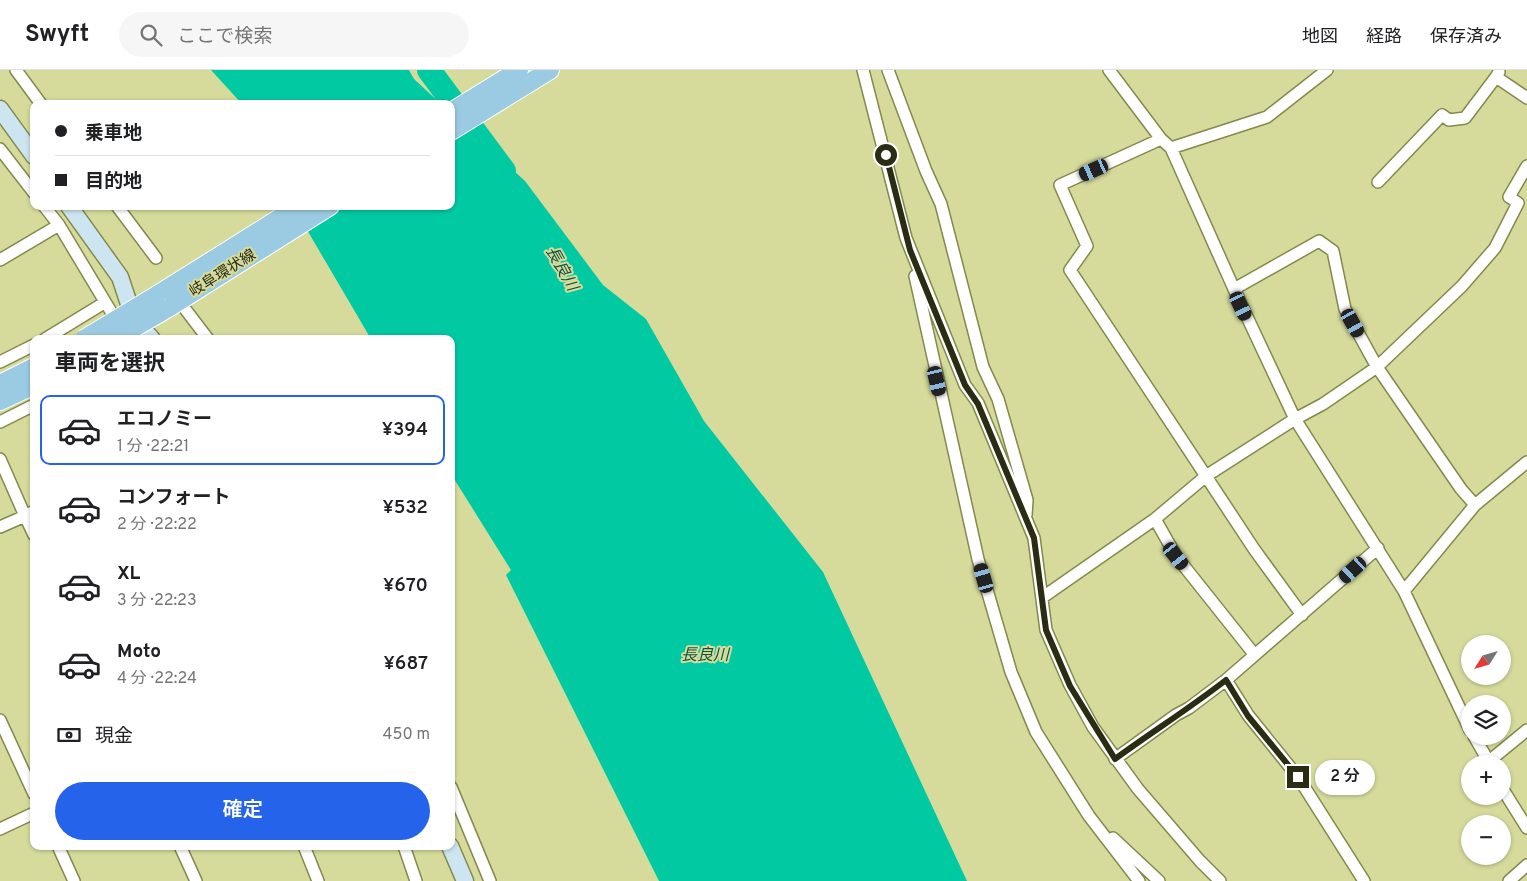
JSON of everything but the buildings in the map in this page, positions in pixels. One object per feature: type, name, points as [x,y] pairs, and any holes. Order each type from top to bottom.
[{"type":"main road","points":[[455,110],[519,70]]},
{"type":"main road","points":[[455,129],[550,70]]},
{"type":"main road","points":[[0,109],[30,150]]},
{"type":"main road","points":[[72,210],[120,277],[134,318],[149,335]]},
{"type":"main road","name":"岐阜環状線","points":[[120,335],[293,210]]},
{"type":"main road","name":"岐阜環状線","points":[[92,335],[175,296],[323,210]]},
{"type":"main road","points":[[0,384],[30,370]]},
{"type":"main road","points":[[0,401],[30,387]]},
{"type":"main road","points":[[452,850],[464,881]]},
{"type":"street","points":[[16,70],[39,100]]},
{"type":"street","points":[[863,70],[910,250],[961,489],[978,559],[1011,672],[1036,732],[1089,816],[1139,881]]},
{"type":"street","points":[[888,70],[926,171],[941,204],[983,367],[998,399],[1027,500],[1026,519]]},
{"type":"street","points":[[1109,70],[1161,139],[1171,148],[1294,419],[1404,591],[1461,715]]},
{"type":"street","points":[[1171,148],[1267,117],[1327,70]]},
{"type":"street","points":[[1378,182],[1442,115],[1449,120],[1465,118],[1498,73],[1527,98]]},
{"type":"street","points":[[1161,139],[1060,185],[1087,246],[1070,270],[1254,549],[1302,615]]},
{"type":"street","points":[[0,149],[30,188]]},
{"type":"street","points":[[1043,597],[1155,519],[1206,476],[1294,419],[1323,404],[1377,367],[1462,286],[1495,248],[1518,202],[1509,197],[1527,166]]},
{"type":"street","points":[[47,210],[59,226],[125,335]]},
{"type":"street","points":[[120,210],[156,258]]},
{"type":"street","points":[[0,260],[59,226]]},
{"type":"street","points":[[1234,290],[1319,241],[1333,251],[1345,309],[1377,367],[1461,489],[1475,505]]},
{"type":"street","points":[[910,250],[965,385],[978,404],[1034,538],[1046,630],[1070,686],[1115,759],[1138,789],[1200,862],[1220,881]]},
{"type":"street","points":[[175,296],[205,335]]},
{"type":"street","points":[[51,335],[104,302]]},
{"type":"street","points":[[0,362],[30,347]]},
{"type":"street","points":[[0,422],[30,407]]},
{"type":"street","points":[[0,459],[29,513],[0,527]]},
{"type":"street","points":[[1404,591],[1475,505],[1527,462]]},
{"type":"street","points":[[1155,519],[1176,556],[1254,654]]},
{"type":"street","points":[[1115,759],[1176,715],[1190,708],[1226,680],[1378,548]]},
{"type":"street","points":[[1226,680],[1248,716],[1298,777],[1364,881]]},
{"type":"street","points":[[0,720],[30,785]]},
{"type":"street","points":[[1498,755],[1527,730]]},
{"type":"street","points":[[455,797],[490,881]]},
{"type":"street","points":[[1511,802],[1527,828]]},
{"type":"street","points":[[0,829],[30,815]]},
{"type":"street","points":[[1089,816],[1160,881]]},
{"type":"street","points":[[60,850],[74,881]]},
{"type":"street","points":[[182,850],[196,881]]},
{"type":"street","points":[[306,850],[318,881]]},
{"type":"street","points":[[405,850],[416,881]]},
{"type":"street","points":[[1509,881],[1527,865]]},
{"type":"water","points":[[211,70],[409,70],[414,79],[437,100],[238,100]]},
{"type":"water","name":"長良川","points":[[455,117],[525,181],[603,285],[646,319],[704,421],[823,572],[967,881],[659,881],[506,575],[511,570],[455,480],[455,335],[369,335],[295,210],[455,210]]},
{"type":"waterway","name":"長良川","points":[[429,70],[451,100]]},
{"type":"waterway","name":"長良川","points":[[455,105],[504,171]]},
{"type":"route","points":[[886,155],[910,250],[965,385],[978,404],[1034,538],[1046,630],[1070,686],[1093,727],[1115,759],[1176,715],[1190,708],[1226,680],[1248,716],[1298,777]]}]
